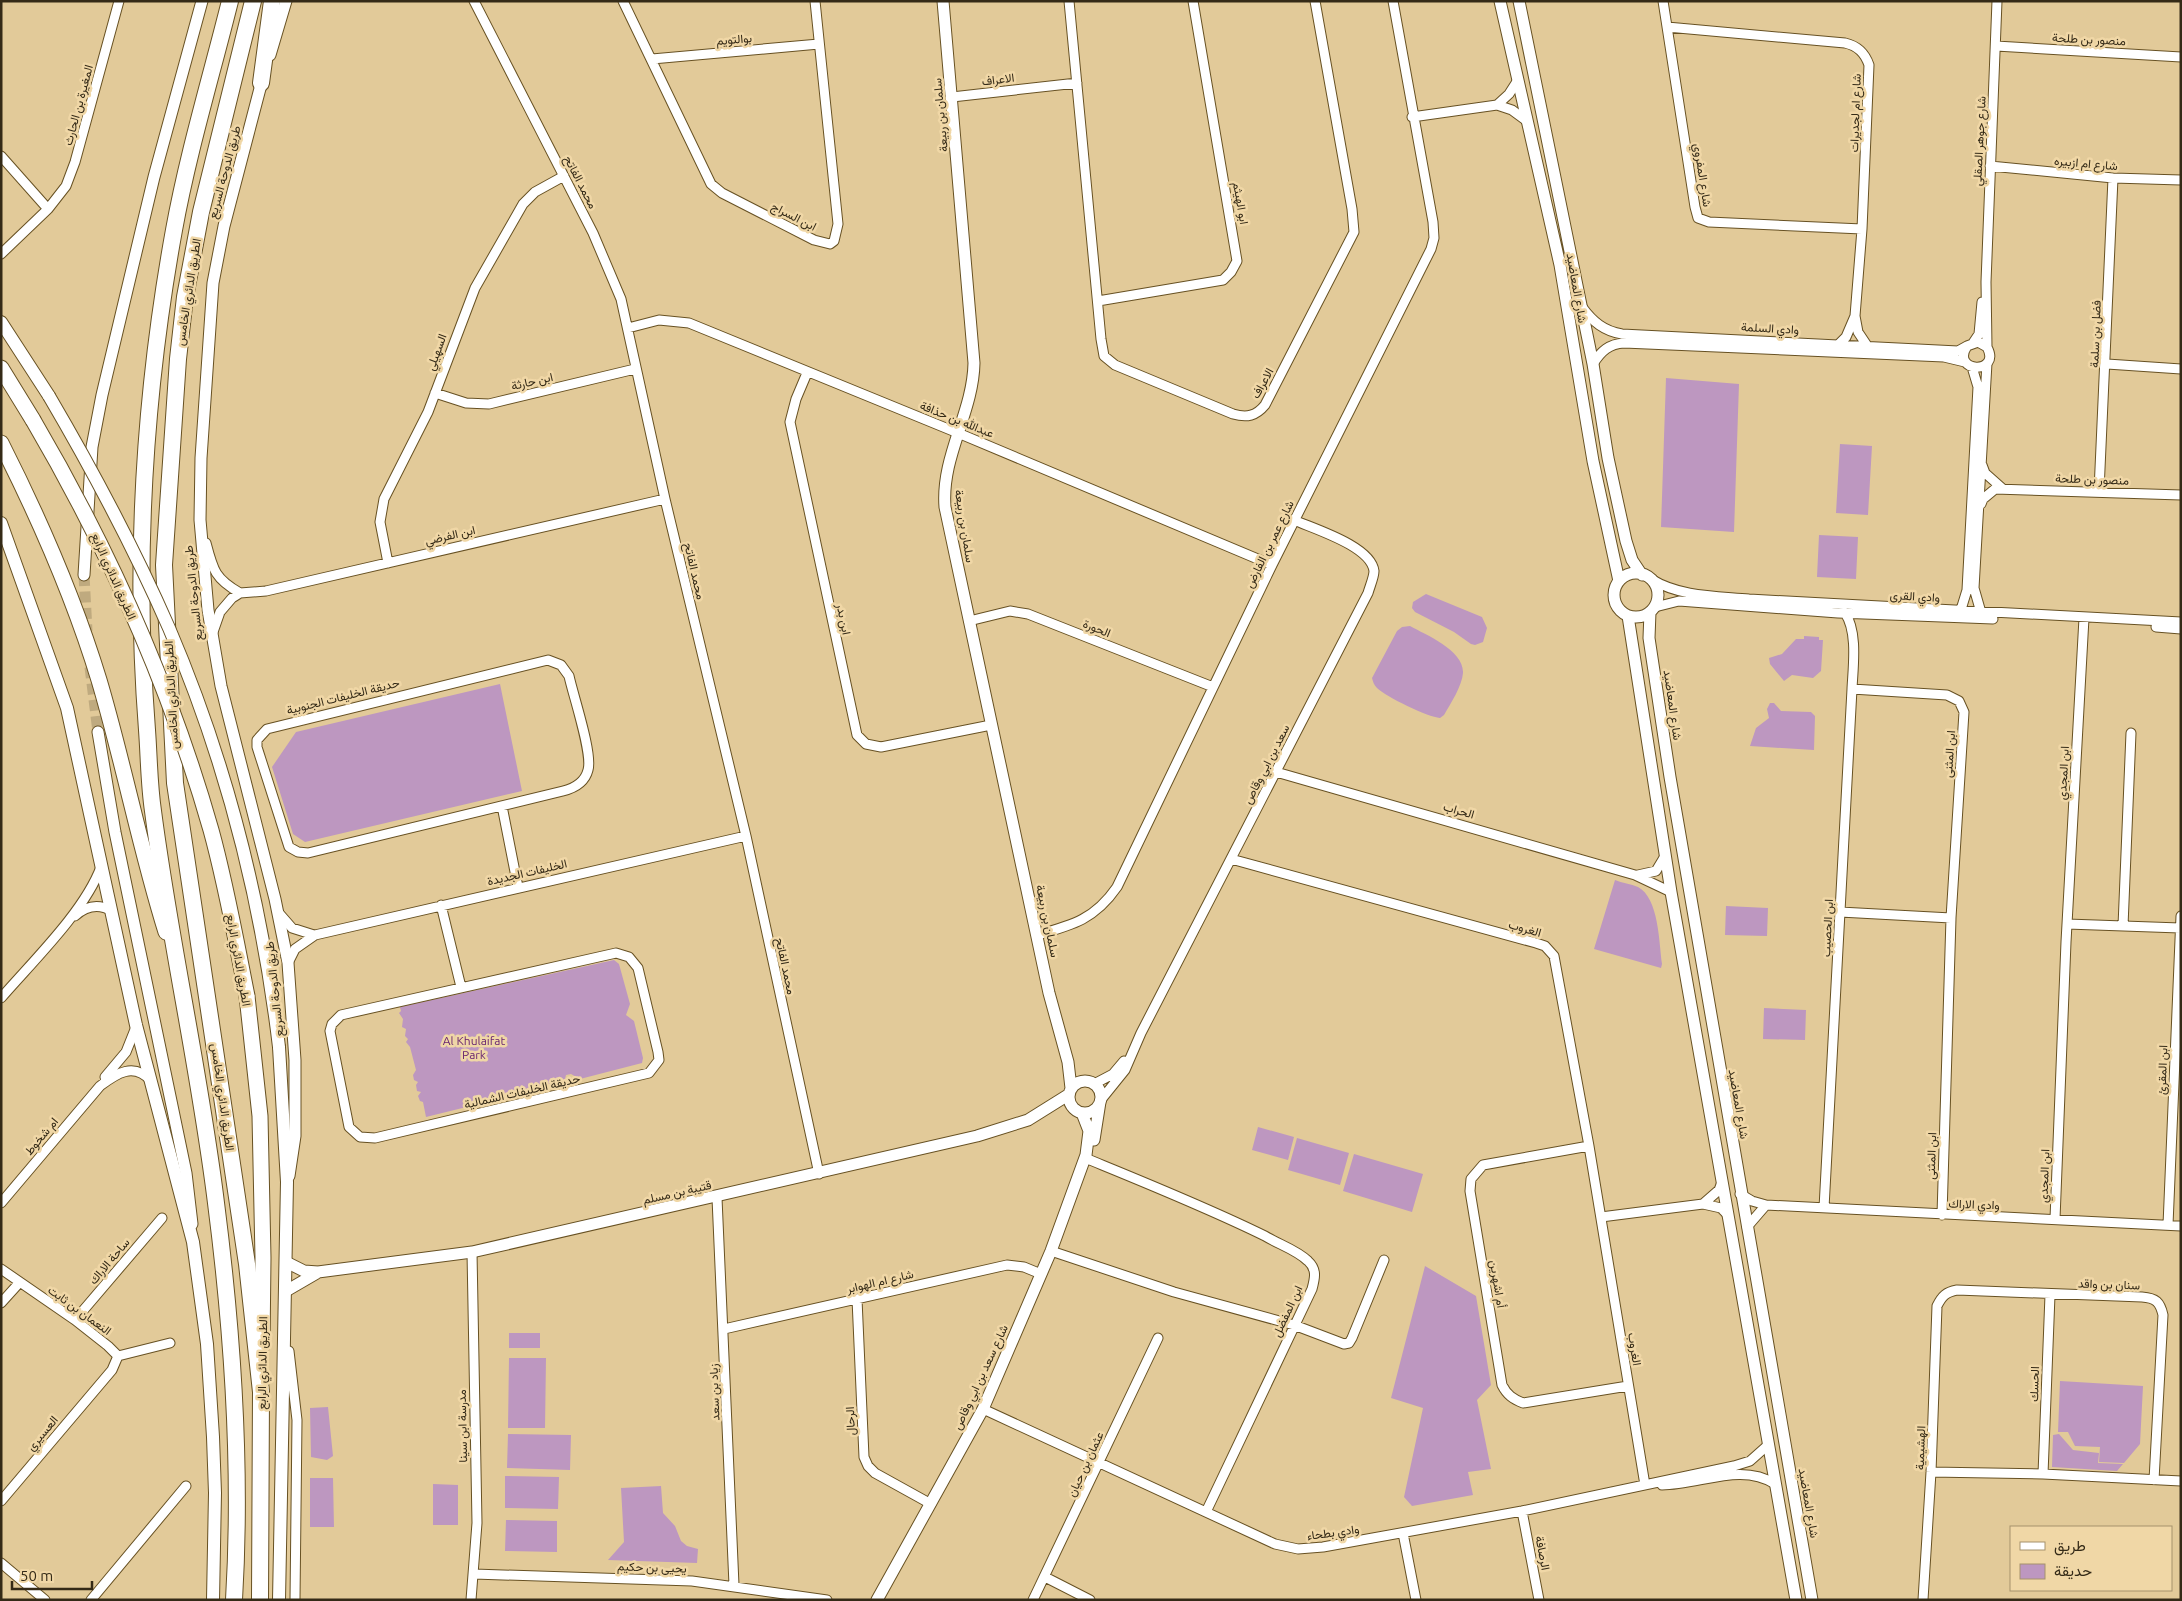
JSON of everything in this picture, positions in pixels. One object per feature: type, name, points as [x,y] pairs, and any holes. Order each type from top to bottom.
[{"type":"highway","name":"الطريق الدائري الخامس","points":[[178,972],[152,809],[141,630],[140,528],[165,282],[178,210],[230,1]]},
{"type":"highway","name":"الطريق الدائري الخامس","points":[[253,1],[201,212],[185,297],[178,359],[164,565],[175,783],[247,1264],[261,1392]]},
{"type":"highway","points":[[261,82],[272,1]]},
{"type":"highway","points":[[178,972],[216,1203],[233,1373],[237,1465],[234,1600]]},
{"type":"highway","name":"الطريق الدائري الرابع","points":[[260,1600],[261,1392]]},
{"type":"main road","name":"الطريق الدائري الرابع","points":[[1,322],[49,396],[103,491],[169,629],[209,736],[240,839],[262,934],[279,1048],[288,1182],[280,1600]]},
{"type":"main road","name":"الطريق الدائري الرابع","points":[[1,368],[33,420],[95,531],[122,589],[159,679],[210,830],[232,920],[247,996],[260,1116],[263,1258],[261,1392]]},
{"type":"main road","points":[[1,443],[53,552],[76,611],[114,733],[148,876],[178,972]]},
{"type":"main road","points":[[1,523],[67,708],[136,1025],[193,1242],[207,1344],[213,1437],[215,1493],[213,1600]]},
{"type":"street","name":"المغيرة بن الحارث","points":[[1,254],[48,209],[66,186],[75,162],[119,1]]},
{"type":"street","points":[[84,575],[92,447],[102,395],[144,216],[202,1]]},
{"type":"street","name":"طريق الدوحة السريع","points":[[286,1],[261,82],[224,226],[213,283],[201,458],[200,520],[212,639],[237,756],[277,910],[288,964],[294,1051],[296,1136],[288,1182]]},
{"type":"street","name":"محمد الفاتح","points":[[474,1],[564,176],[600,249],[621,299],[635,370],[665,499],[746,836],[819,1174]]},
{"type":"street","name":"ابن السراج","points":[[623,1],[711,184],[722,194],[814,240],[830,244],[834,241],[838,224],[815,1]]},
{"type":"street","name":"سلمان بن ربيعة","points":[[943,1],[974,363],[973,388],[945,480],[944,495],[991,725],[1064,1049],[1070,1091]]},
{"type":"street","name":"الاعراف","points":[[1069,1],[1102,349],[1108,361],[1241,416],[1257,414],[1265,405],[1354,232],[1352,209],[1315,1]]},
{"type":"street","name":"ابو الهيثم","points":[[1098,301],[1223,280],[1231,272],[1237,261],[1193,1]]},
{"type":"street","name":"شارع عمر بن الفارض","points":[[1037,935],[1084,920],[1108,900],[1117,887],[1294,520],[1431,249],[1434,238],[1433,222],[1412,117],[1393,1]]},
{"type":"street","name":"شارع المعاضيد","points":[[1500,1],[1560,265],[1593,461],[1619,581]]},
{"type":"street","name":"شارع المعاضيد","points":[[1519,1],[1593,364],[1608,458],[1626,541],[1632,560],[1646,577]]},
{"type":"street","name":"شارع المفروي","points":[[1663,1],[1698,218],[1710,222],[1862,230]]},
{"type":"street","name":"شارع جوهر الصقلي","points":[[1987,347],[1986,282],[1997,1]]},
{"type":"street","name":"شارع ام لجديرات","points":[[1667,27],[1845,43],[1856,46],[1862,52],[1869,66],[1862,230],[1855,316]]},
{"type":"street","name":"بوالتويم","points":[[652,59],[819,44]]},
{"type":"street","name":"منصور بن طلحة","points":[[1996,46],[2181,57]]},
{"type":"street","points":[[1497,105],[1509,94],[1518,80]]},
{"type":"street","name":"الاعراف","points":[[952,97],[1077,83]]},
{"type":"street","points":[[1412,117],[1497,105],[1512,110],[1527,121]]},
{"type":"street","points":[[1,156],[48,209]]},
{"type":"street","name":"شارع ام ازبيره","points":[[1990,166],[2113,178],[2181,180]]},
{"type":"street","name":"السهيلي","points":[[388,562],[380,522],[384,499],[420,430],[475,288],[514,217],[535,192],[564,176]]},
{"type":"street","name":"فضل بن سلمة","points":[[2099,491],[2113,178]]},
{"type":"street","name":"شارع جوهر الصقلي","points":[[1970,344],[1979,334],[1982,294],[1986,282]]},
{"type":"street","name":"وادي السلمة","points":[[1581,306],[1604,329],[1622,334],[1839,344],[1868,348],[1958,351],[1970,344]]},
{"type":"street","points":[[1839,344],[1846,337],[1855,316]]},
{"type":"street","points":[[1855,316],[1858,332],[1868,348]]},
{"type":"street","name":"عبدالله بن حذافة","points":[[628,328],[659,320],[689,323],[807,373],[958,433],[1272,565]]},
{"type":"street","name":"وادي السلمة","points":[[1593,364],[1605,348],[1624,342],[1944,357],[1969,364]]},
{"type":"street","points":[[1959,614],[1967,590],[1978,387],[1963,354],[1970,344],[1978,342],[1987,347],[1990,355],[1987,363],[1974,588],[1982,615]]},
{"type":"street","points":[[1969,364],[1980,368],[1987,363]]},
{"type":"street","points":[[2106,364],[2181,369]]},
{"type":"street","name":"ابن حارثة","points":[[435,393],[466,403],[489,404],[635,370]]},
{"type":"street","name":"ابن بدر","points":[[807,373],[793,408],[790,422],[857,735],[866,744],[881,748],[991,725]]},
{"type":"street","points":[[1982,465],[1985,473],[2002,489]]},
{"type":"street","points":[[1980,507],[1989,493],[1995,489],[2002,489]]},
{"type":"street","name":"منصور بن طلحة","points":[[2002,489],[2181,495]]},
{"type":"street","name":"ابن الفرضي","points":[[240,593],[266,591],[665,499]]},
{"type":"street","points":[[200,520],[212,566],[218,578],[240,593],[220,612],[212,639]]},
{"type":"street","name":"سعد بن ابي وقاص","points":[[1131,1053],[1368,593],[1374,571],[1371,563],[1361,552],[1294,520]]},
{"type":"street","points":[[1630,574],[1646,577],[1658,592],[1652,609],[1638,617],[1628,616],[1620,611],[1614,598],[1615,589],[1619,581],[1630,574]]},
{"type":"street","name":"وادي القرى","points":[[1646,577],[1667,589],[1694,594],[1959,614],[2181,622]]},
{"type":"street","name":"وادي القرى","points":[[1652,609],[1679,601],[1872,615],[1959,614]]},
{"type":"street","name":"شارع المعاضيد","points":[[1652,609],[1649,638],[1670,777],[1740,1194],[1812,1600]]},
{"type":"street","name":"الحورة","points":[[969,620],[1010,611],[1028,614],[1213,687]]},
{"type":"street","name":"ابن الحصيب","points":[[1838,613],[1845,614],[1850,620],[1853,649]]},
{"type":"street","name":"ابن الحصيب","points":[[1824,1208],[1853,649],[1857,620],[1862,615],[1872,615]]},
{"type":"street","points":[[1628,616],[1671,892],[1796,1600]]},
{"type":"street","name":"وادي القرى","points":[[2084,620],[2181,628]]},
{"type":"street","name":"ابن المجدي","points":[[2055,1219],[2067,924],[2084,620]]},
{"type":"street","name":"حديقة الخليفات الجنوبية","points":[[548,660],[554,662],[561,665],[569,676],[589,762],[588,770],[585,778],[572,789],[502,806],[308,852],[298,852],[286,842],[258,754],[258,740],[266,729],[301,719],[502,670],[548,660]]},
{"type":"street","name":"ابن المثنى","points":[[1852,689],[1938,693],[1954,697],[1962,705],[1964,724],[1952,918],[1942,1215]]},
{"type":"street","points":[[98,732],[115,832],[186,1174],[193,1242]]},
{"type":"street","points":[[2123,926],[2132,733]]},
{"type":"street","name":"الحراب","points":[[1276,772],[1635,875],[1671,892]]},
{"type":"street","points":[[502,806],[518,887]]},
{"type":"street","name":"الخليفات الجديدة","points":[[288,964],[295,949],[315,935],[746,836]]},
{"type":"street","points":[[1635,875],[1644,876],[1656,871],[1666,856]]},
{"type":"street","name":"الغروب","points":[[1231,859],[1545,946],[1550,951],[1556,961],[1601,1216],[1628,1386],[1648,1485]]},
{"type":"street","points":[[1,998],[63,926],[89,892],[101,867]]},
{"type":"street","points":[[63,926],[80,911],[90,907],[99,906],[112,911]]},
{"type":"street","points":[[441,906],[461,987]]},
{"type":"street","points":[[277,910],[292,928],[315,935]]},
{"type":"street","points":[[1840,912],[1952,918]]},
{"type":"street","name":"ابن المقرئ","points":[[2168,1225],[2181,916]]},
{"type":"street","points":[[2067,924],[2180,928]]},
{"type":"street","name":"حديقة الخليفات الشمالية","points":[[609,954],[623,954],[629,957],[638,968],[658,1060],[655,1068],[642,1076],[375,1138],[360,1137],[353,1133],[347,1119],[331,1038],[332,1024],[336,1019],[347,1013],[461,987],[609,954]]},
{"type":"street","name":"ام شخوط","points":[[1,1203],[100,1086],[126,1052],[136,1025]]},
{"type":"street","name":"سلمان بن ربيعة","points":[[1064,1049],[1090,1082]]},
{"type":"street","points":[[1090,1082],[1100,1092],[1100,1102],[1091,1112],[1080,1112],[1070,1104],[1070,1091],[1078,1082],[1090,1082],[1114,1074],[1131,1053]]},
{"type":"street","name":"شارع سعد بن ابي وقاص","points":[[877,1600],[983,1409],[1051,1251],[1093,1141],[1100,1102],[1125,1070],[1131,1053]]},
{"type":"street","name":"ام شخوط","points":[[100,1086],[125,1070],[137,1071],[151,1081]]},
{"type":"street","name":"قتيبة بن مسلم","points":[[1036,1116],[1070,1091]]},
{"type":"street","name":"قتيبة بن مسلم","points":[[286,1262],[298,1269],[318,1272],[472,1252],[819,1174],[988,1133],[1036,1116],[1080,1112]]},
{"type":"street","name":"شارع سعد بن ابي وقاص","points":[[1080,1112],[1089,1130],[1086,1156]]},
{"type":"street","name":"أم اشهرين","points":[[1589,1146],[1483,1165],[1471,1180],[1470,1191],[1502,1384],[1506,1392],[1516,1400],[1524,1403],[1628,1386]]},
{"type":"street","name":"ابن المفضل","points":[[1086,1156],[1196,1203],[1266,1237],[1308,1261],[1314,1269],[1316,1278],[1206,1512]]},
{"type":"street","points":[[1703,1204],[1719,1190],[1722,1182]]},
{"type":"street","name":"وادي الاراك","points":[[1740,1194],[1752,1201],[1766,1205],[2181,1226]]},
{"type":"street","name":"زياد بن سعد","points":[[717,1198],[734,1585]]},
{"type":"street","points":[[1601,1216],[1703,1204],[1721,1208],[1728,1214]]},
{"type":"street","points":[[1746,1227],[1766,1205]]},
{"type":"street","name":"ساحة الاراك","points":[[75,1320],[162,1218]]},
{"type":"street","points":[[1051,1251],[1174,1292],[1294,1325],[1340,1344],[1349,1343],[1384,1260]]},
{"type":"street","name":"مدرسة ابن سينا","points":[[471,1600],[477,1523],[472,1252]]},
{"type":"street","name":"شارع ام الهوابر","points":[[724,1329],[1007,1265],[1024,1267],[1041,1274]]},
{"type":"street","name":"النعمان بن ثابت","points":[[1,1269],[75,1320],[118,1356]]},
{"type":"street","name":"قتيبة بن مسلم","points":[[286,1291],[318,1272]]},
{"type":"street","points":[[1,1303],[20,1282]]},
{"type":"street","name":"سنان بن واقد","points":[[1941,1297],[1947,1292],[1957,1290],[2151,1298],[2161,1305],[2163,1315],[2154,1480]]},
{"type":"street","name":"الحسك","points":[[2043,1474],[2050,1295]]},
{"type":"street","name":"الهشيمية","points":[[1923,1600],[1931,1472],[1937,1306],[1941,1297]]},
{"type":"street","name":"الرحال","points":[[857,1300],[864,1457],[868,1466],[875,1473],[931,1504]]},
{"type":"street","name":"الطريق الدائري الرابع","points":[[285,1325],[296,1420],[295,1600]]},
{"type":"street","name":"عثمان بن حيان","points":[[1033,1600],[1158,1338]]},
{"type":"street","points":[[118,1356],[170,1343]]},
{"type":"street","name":"العسيري","points":[[1,1502],[112,1370],[118,1356]]},
{"type":"street","name":"وادي بطحاء","points":[[983,1409],[1275,1544],[1298,1549],[1323,1547],[1403,1533],[1648,1485],[1742,1464],[1756,1456],[1768,1445]]},
{"type":"street","points":[[1931,1472],[2043,1474],[2181,1481]]},
{"type":"street","name":"وادي بطحاء","points":[[1648,1485],[1668,1485],[1744,1474],[1761,1476],[1775,1484]]},
{"type":"street","points":[[92,1600],[186,1486]]},
{"type":"street","name":"الرصافة","points":[[1522,1511],[1539,1600]]},
{"type":"street","points":[[1403,1533],[1416,1600]]},
{"type":"street","points":[[1,1563],[45,1600]]},
{"type":"street","name":"يحيى بن حكيم","points":[[474,1574],[692,1580],[827,1600]]},
{"type":"street","points":[[1045,1577],[1090,1600]]},
{"type":"green space","points":[[1666,378],[1739,384],[1734,532],[1661,527]]},
{"type":"green space","points":[[1840,444],[1872,446],[1868,515],[1836,513]]},
{"type":"green space","points":[[1819,535],[1858,537],[1856,579],[1817,577]]},
{"type":"green space","points":[[1426,594],[1482,617],[1487,628],[1483,642],[1475,645],[1471,644],[1454,632],[1415,612],[1412,608],[1413,602]]},
{"type":"green space","points":[[1410,626],[1451,650],[1462,665],[1463,673],[1458,689],[1444,715],[1440,718],[1398,701],[1374,685],[1372,678],[1397,631],[1402,627]]},
{"type":"green space","points":[[1804,636],[1819,637],[1819,640],[1823,640],[1821,671],[1813,678],[1792,675],[1784,681],[1770,664],[1769,658],[1782,654],[1796,639],[1804,639]]},
{"type":"green space","points":[[500,684],[522,791],[305,842],[293,834],[272,767],[296,732]]},
{"type":"green space","points":[[1770,703],[1774,703],[1781,711],[1811,712],[1815,716],[1814,750],[1750,746],[1756,728],[1769,718],[1767,709]]},
{"type":"green space","points":[[1615,880],[1638,887],[1650,901],[1659,933],[1661,968],[1594,949]]},
{"type":"green space","points":[[1726,906],[1768,908],[1767,936],[1725,935]]},
{"type":"green space","name":"Al Khulaifat Park","points":[[614,960],[619,964],[630,1004],[626,1015],[634,1021],[643,1058],[642,1063],[580,1079],[571,1074],[566,1075],[564,1083],[426,1117],[423,1102],[420,1101],[418,1096],[421,1092],[417,1091],[416,1085],[418,1082],[414,1080],[413,1075],[416,1070],[410,1047],[406,1042],[408,1039],[405,1036],[406,1029],[402,1027],[403,1019],[399,1013],[401,1011],[400,1007]]},
{"type":"green space","points":[[1764,1008],[1806,1010],[1805,1040],[1763,1039]]},
{"type":"green space","points":[[1258,1127],[1294,1137],[1288,1160],[1252,1150]]},
{"type":"green space","points":[[1297,1138],[1349,1153],[1340,1185],[1288,1170]]},
{"type":"green space","points":[[1354,1154],[1423,1174],[1412,1212],[1343,1191]]},
{"type":"green space","points":[[1425,1266],[1476,1296],[1491,1385],[1477,1400],[1491,1469],[1468,1472],[1473,1495],[1412,1506],[1404,1497],[1423,1408],[1391,1398]]},
{"type":"green space","points":[[509,1333],[540,1333],[540,1348],[509,1348]]},
{"type":"green space","points":[[509,1358],[546,1358],[545,1428],[508,1428]]},
{"type":"green space","points":[[2060,1381],[2143,1386],[2140,1444],[2124,1463],[2099,1462],[2100,1447],[2075,1446],[2068,1432],[2058,1432]]},
{"type":"green space","points":[[328,1407],[333,1456],[327,1460],[311,1457],[310,1408]]},
{"type":"green space","points":[[508,1434],[571,1435],[570,1470],[507,1468]]},
{"type":"green space","points":[[2059,1434],[2073,1450],[2099,1453],[2098,1463],[2123,1464],[2117,1471],[2052,1467],[2053,1435]]},
{"type":"green space","points":[[505,1476],[559,1477],[558,1509],[505,1508]]},
{"type":"green space","points":[[310,1478],[333,1478],[334,1527],[310,1527]]},
{"type":"green space","points":[[433,1484],[458,1485],[458,1525],[433,1525]]},
{"type":"green space","points":[[661,1486],[663,1513],[675,1526],[681,1541],[687,1546],[698,1549],[697,1563],[608,1560],[624,1542],[621,1488]]},
{"type":"green space","points":[[506,1520],[557,1521],[557,1552],[505,1551]]},
{"type":"tunnel","points":[[84,575],[87,631]]},
{"type":"tunnel","points":[[90,667],[98,732]]}]
